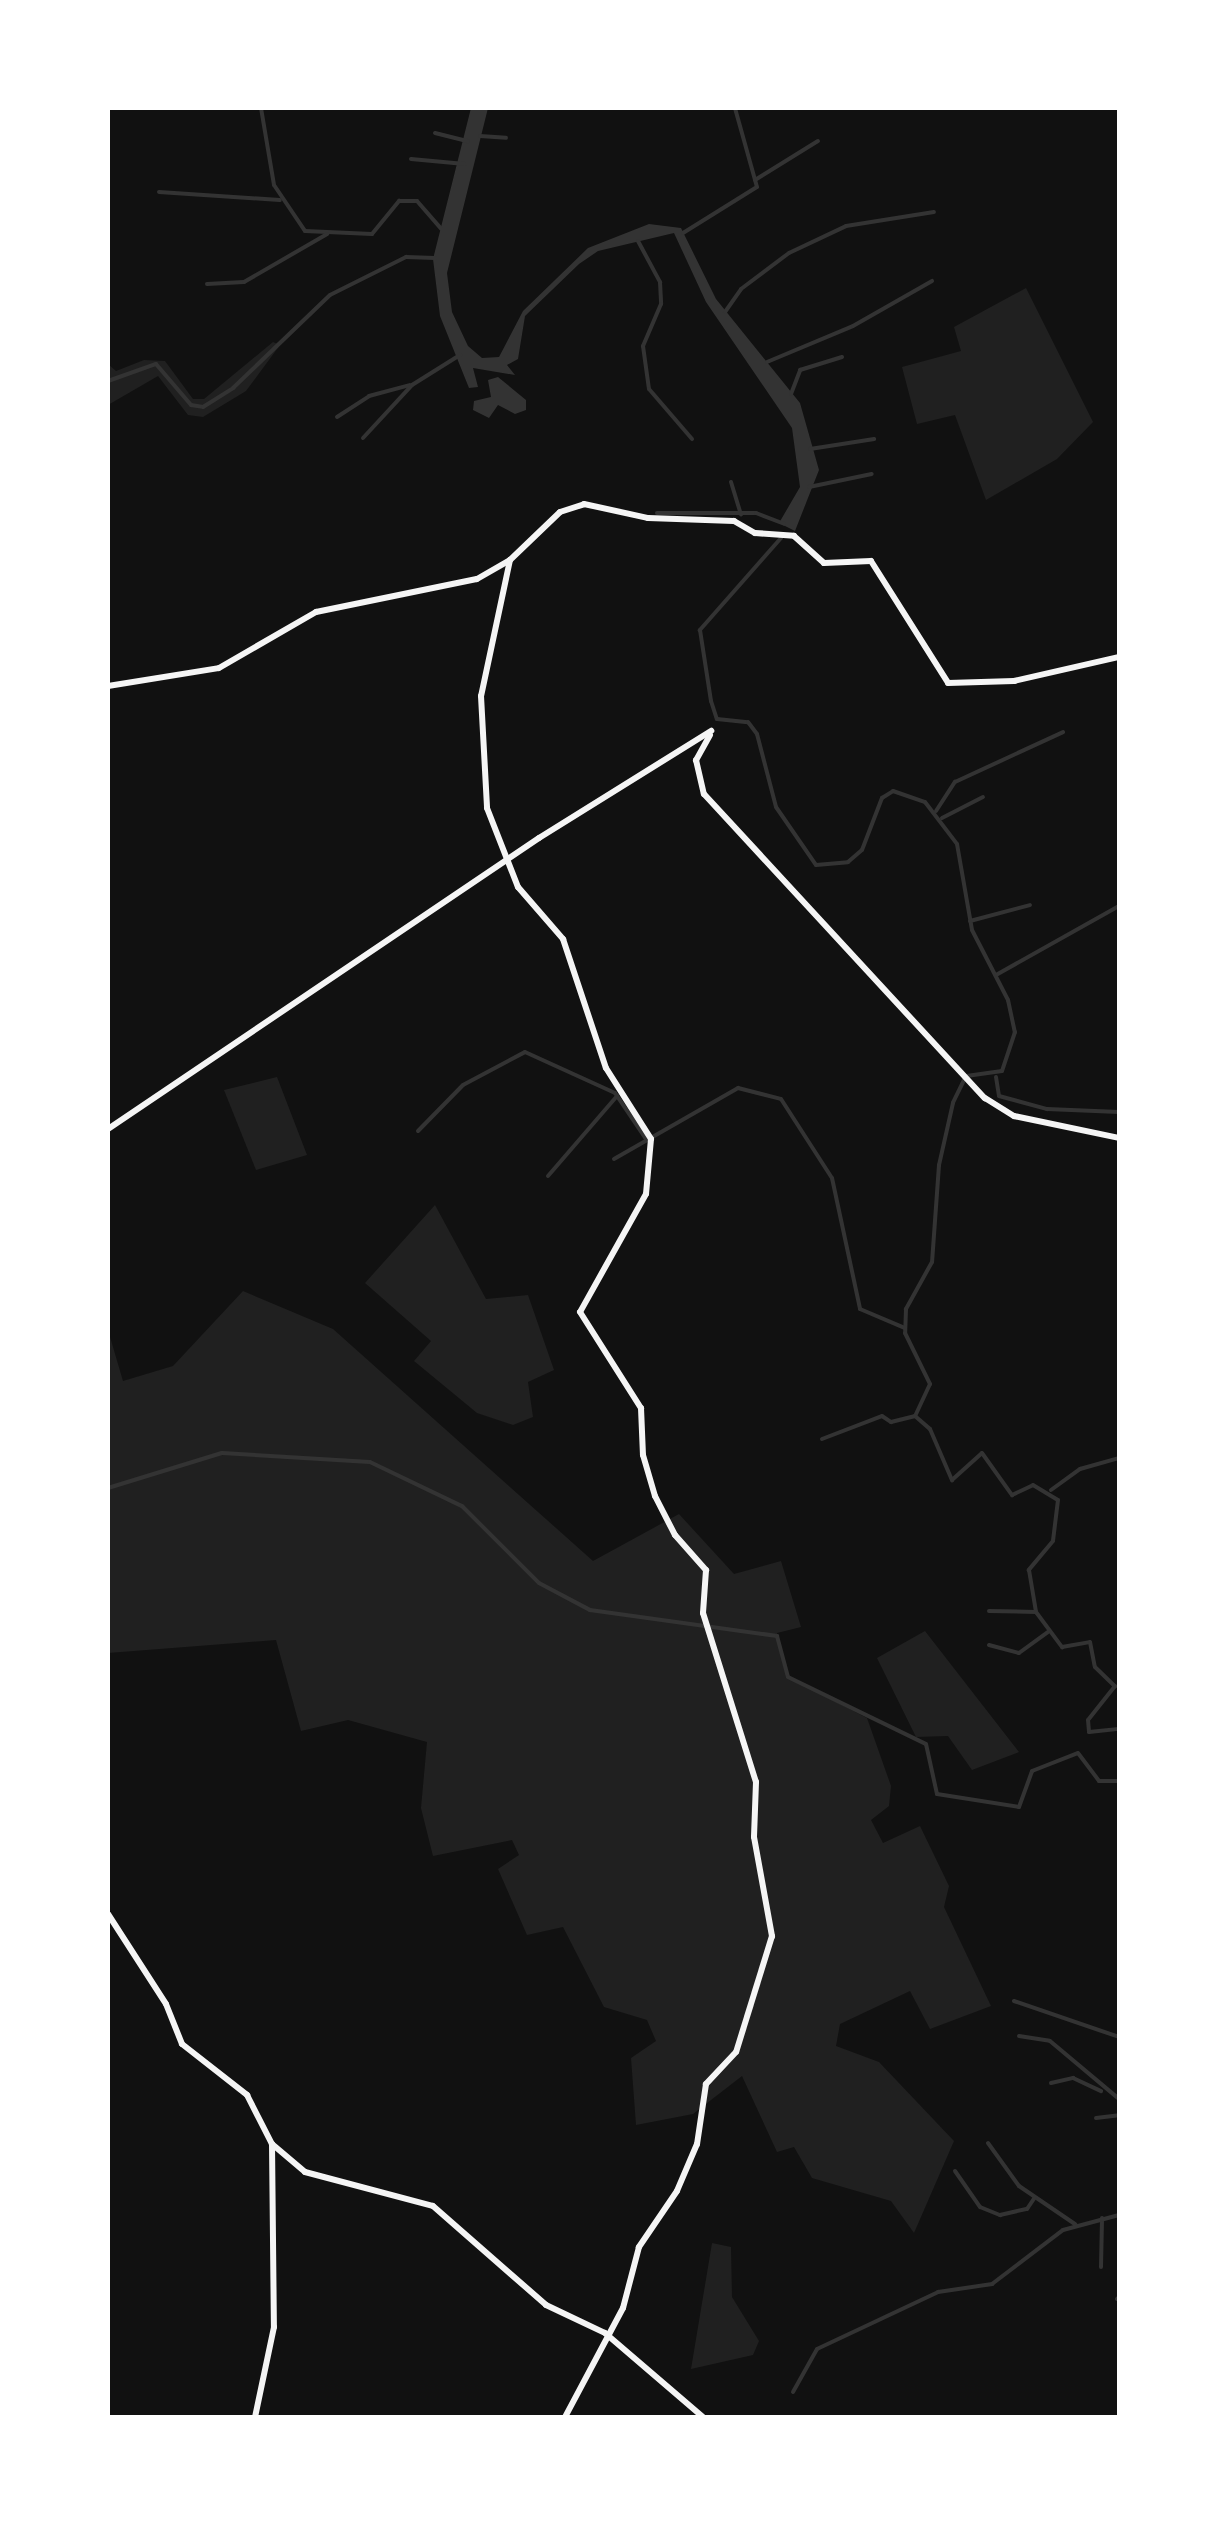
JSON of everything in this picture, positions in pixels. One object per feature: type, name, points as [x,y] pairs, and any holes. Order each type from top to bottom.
[{"type":"street","points":[[108,686],[219,668],[316,612],[477,579],[510,560],[553,517],[584,504],[648,518],[734,521],[755,533],[794,536],[824,563],[871,561],[948,683],[1014,681],[1119,657]]},
{"type":"street","points":[[510,560],[488,636],[478,753],[504,861],[563,939],[606,1068],[649,1129],[646,1194],[622,1243],[586,1289],[580,1312],[641,1408],[643,1455],[655,1496],[675,1535],[706,1570],[703,1613],[756,1782],[754,1837],[772,1936],[740,2042],[706,2084],[697,2144],[677,2191],[639,2247],[610,2336],[565,2417]]},
{"type":"street","points":[[108,1129],[504,861],[711,731],[696,760],[704,794],[985,1098],[1014,1116],[1119,1138]]},
{"type":"street","points":[[108,1914],[166,2004],[182,2044],[247,2095],[272,2144],[305,2172],[433,2206],[546,2305],[610,2336],[703,2417]]},
{"type":"street","points":[[255,2417],[274,2327],[272,2144]]},
{"type":"shaded area","points":[[471,108],[488,108],[447,273],[452,312],[468,346],[482,358],[499,357],[523,311],[588,248],[649,224],[681,228],[716,299],[800,403],[819,470],[795,531],[779,523],[800,487],[792,428],[706,302],[674,233],[598,251],[579,264],[525,316],[518,359],[507,365],[515,375],[473,368],[478,387],[469,388],[440,316],[433,259]]},
{"type":"shaded area","points":[[1026,288],[1093,422],[1057,459],[986,500],[955,415],[917,424],[902,367],[961,351],[954,327]]},
{"type":"shaded area","points":[[273,342],[280,345],[246,391],[203,417],[188,415],[158,376],[108,405],[108,364],[116,371],[144,360],[165,361],[193,399],[204,399]]},
{"type":"shaded area","points":[[498,377],[526,400],[526,410],[515,414],[498,405],[489,418],[473,410],[474,401],[491,397],[488,380]]},
{"type":"shaded area","points":[[277,1077],[307,1155],[256,1170],[224,1090]]},
{"type":"shaded area","points":[[435,1205],[486,1299],[528,1295],[554,1370],[528,1382],[533,1417],[513,1425],[477,1413],[414,1361],[431,1341],[365,1283]]},
{"type":"shaded area","points":[[243,1291],[333,1329],[593,1561],[679,1514],[734,1574],[781,1561],[801,1627],[777,1633],[788,1677],[867,1718],[891,1786],[889,1806],[871,1820],[883,1843],[920,1826],[949,1886],[944,1907],[991,2006],[930,2029],[910,1991],[840,2024],[836,2046],[879,2062],[954,2141],[914,2233],[891,2201],[812,2178],[794,2147],[777,2152],[742,2076],[693,2114],[636,2125],[631,2058],[656,2041],[647,2020],[604,2007],[563,1927],[527,1935],[498,1869],[519,1855],[512,1840],[433,1856],[421,1808],[427,1742],[348,1720],[301,1731],[276,1640],[108,1653],[108,1330],[123,1381],[173,1366]]},
{"type":"shaded area","points":[[925,1631],[1019,1752],[972,1770],[948,1736],[916,1737],[877,1658]]},
{"type":"shaded area","points":[[712,2243],[731,2247],[732,2297],[759,2341],[753,2355],[691,2369]]},
{"type":"waterway","points":[[261,108],[274,185],[305,231],[372,234],[399,201],[417,201],[441,229]]},
{"type":"waterway","points":[[683,233],[757,187],[735,108]]},
{"type":"waterway","points":[[435,133],[468,141]]},
{"type":"waterway","points":[[480,136],[506,138]]},
{"type":"waterway","points":[[755,180],[818,141]]},
{"type":"waterway","points":[[411,159],[465,164]]},
{"type":"waterway","points":[[159,192],[280,200]]},
{"type":"waterway","points":[[725,312],[741,289],[789,253],[846,226],[934,212]]},
{"type":"waterway","points":[[207,284],[244,282],[327,234]]},
{"type":"waterway","points":[[638,241],[660,282],[661,304],[643,346],[649,389],[692,439]]},
{"type":"waterway","points":[[108,381],[156,364],[191,405],[203,407],[233,388],[330,295],[406,257],[435,258]]},
{"type":"waterway","points":[[767,362],[853,326],[932,281]]},
{"type":"waterway","points":[[363,438],[412,385],[460,355]]},
{"type":"waterway","points":[[791,394],[800,370],[842,357]]},
{"type":"waterway","points":[[337,417],[369,396],[410,385]]},
{"type":"waterway","points":[[810,449],[874,439]]},
{"type":"waterway","points":[[809,487],[872,474]]},
{"type":"waterway","points":[[731,482],[741,514]]},
{"type":"waterway","points":[[657,513],[756,513],[784,524]]},
{"type":"waterway","points":[[781,538],[700,630],[711,701],[717,719],[748,722],[757,734],[776,807],[816,865],[848,862],[862,850],[882,798],[893,791],[925,802],[957,844],[972,930],[1008,1000],[1015,1032],[1002,1071],[966,1076],[953,1103],[939,1165],[932,1262],[906,1309],[905,1333],[930,1384],[915,1416],[930,1429],[952,1480],[982,1453],[1012,1495],[1033,1485],[1058,1500],[1053,1541],[1029,1570],[1036,1612],[1062,1647],[1090,1642],[1095,1667],[1115,1686],[1088,1720],[1089,1732],[1119,1729]]},
{"type":"waterway","points":[[936,811],[955,782],[1063,732]]},
{"type":"waterway","points":[[942,818],[983,797]]},
{"type":"waterway","points":[[970,921],[1030,905]]},
{"type":"waterway","points":[[996,975],[1119,906]]},
{"type":"waterway","points":[[418,1131],[463,1085],[525,1052],[615,1093],[646,1139]]},
{"type":"waterway","points":[[996,1077],[999,1096],[1047,1109],[1119,1112]]},
{"type":"waterway","points":[[614,1159],[738,1088],[781,1099],[832,1178],[860,1309],[905,1328]]},
{"type":"waterway","points":[[548,1176],[617,1096]]},
{"type":"waterway","points":[[822,1439],[882,1416],[891,1422],[915,1416]]},
{"type":"waterway","points":[[108,1488],[222,1453],[370,1462],[462,1506],[539,1583],[590,1610],[777,1636],[788,1677],[926,1744],[937,1794],[1019,1807],[1032,1771],[1078,1753],[1099,1781],[1119,1781]]},
{"type":"waterway","points":[[1051,1490],[1080,1469],[1119,1458]]},
{"type":"waterway","points":[[989,1611],[1036,1612]]},
{"type":"waterway","points":[[989,1645],[1019,1653],[1048,1632]]},
{"type":"waterway","points":[[1014,2001],[1119,2037]]},
{"type":"waterway","points":[[1019,2036],[1050,2041],[1119,2099]]},
{"type":"waterway","points":[[1051,2083],[1073,2078],[1101,2091]]},
{"type":"waterway","points":[[1096,2118],[1119,2115]]},
{"type":"waterway","points":[[988,2143],[1019,2186],[1075,2224]]},
{"type":"waterway","points":[[955,2171],[980,2207],[1000,2215],[1027,2209],[1035,2197]]},
{"type":"waterway","points":[[793,2392],[817,2349],[938,2292],[992,2284],[1063,2230],[1119,2215]]},
{"type":"waterway","points":[[1101,2267],[1102,2218]]}]
